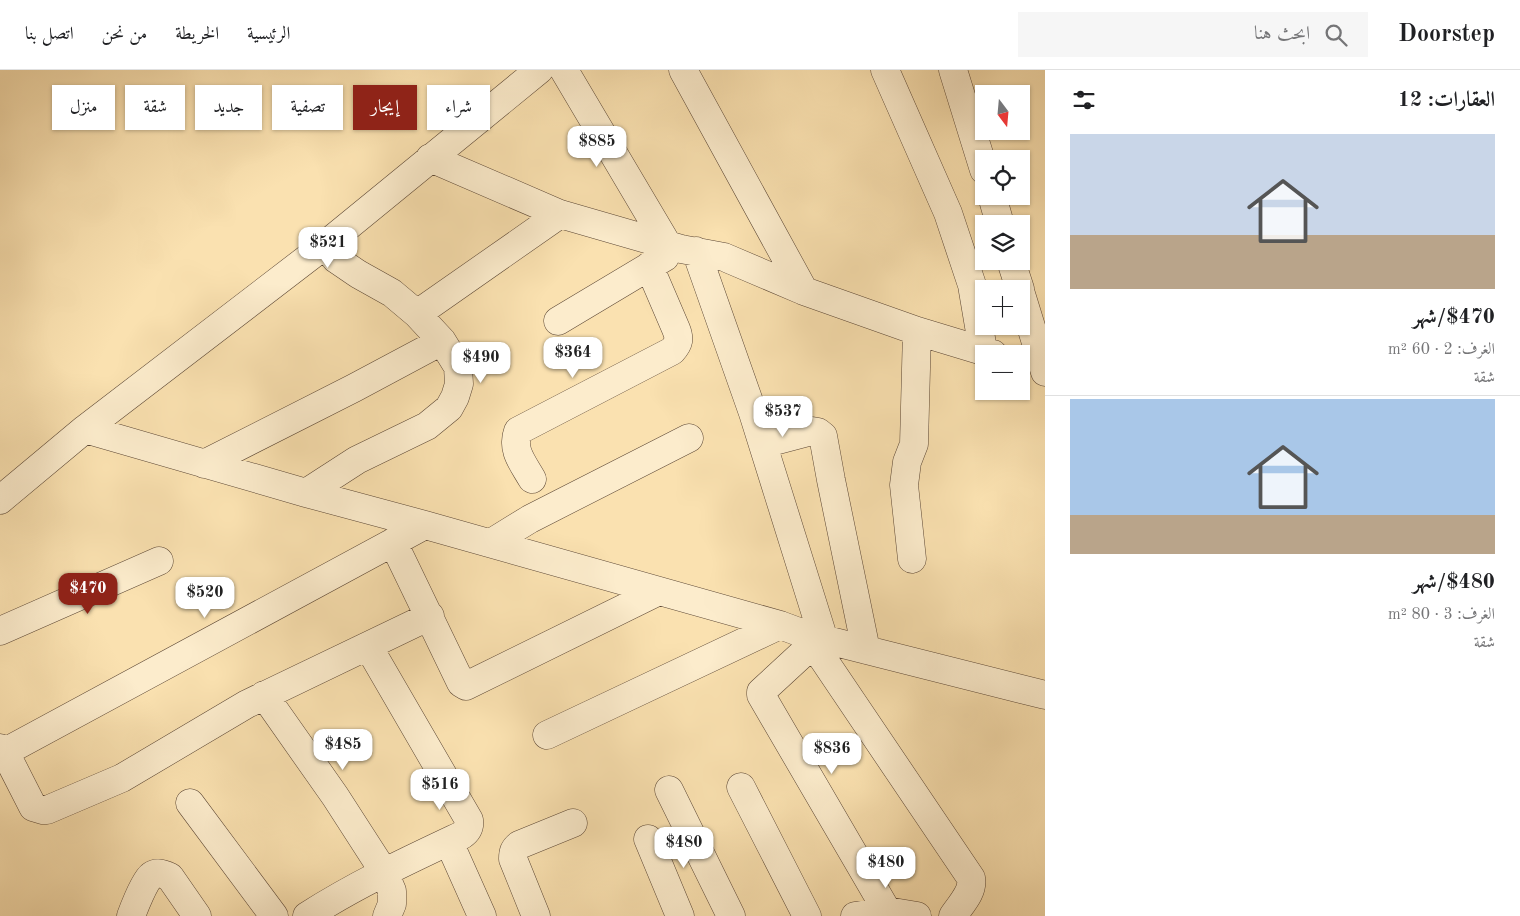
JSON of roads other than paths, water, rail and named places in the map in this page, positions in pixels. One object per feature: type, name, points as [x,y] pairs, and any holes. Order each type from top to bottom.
[{"type":"street","points":[[0,500],[85,429],[325,245],[539,70]]},
{"type":"street","points":[[564,70],[710,288],[763,444],[814,640],[971,878],[971,889],[953,916]]},
{"type":"street","points":[[683,70],[804,291]]},
{"type":"street","points":[[885,70],[948,213],[972,285],[986,345]]},
{"type":"street","points":[[953,70],[978,150]]},
{"type":"street","points":[[430,158],[560,214],[682,248],[724,257],[804,291],[917,331],[975,348]]},
{"type":"street","points":[[417,314],[560,214]]},
{"type":"street","points":[[306,493],[357,460],[427,426],[449,408],[459,384],[458,367],[442,341],[417,314],[392,293],[336,259],[325,245]]},
{"type":"street","points":[[558,321],[682,248]]},
{"type":"street","points":[[532,479],[516,452],[515,440],[518,431],[672,351],[677,345],[680,338],[649,266]]},
{"type":"street","points":[[1030,324],[1045,373]]},
{"type":"street","points":[[912,559],[904,485],[907,462],[914,444],[917,331]]},
{"type":"street","points":[[204,464],[442,341]]},
{"type":"street","points":[[1030,368],[1045,373]]},
{"type":"street","points":[[85,429],[306,493],[780,625],[814,640],[866,650],[1045,695]]},
{"type":"street","points":[[763,444],[812,431],[818,432],[823,436],[866,650]]},
{"type":"street","points":[[491,543],[530,519],[689,438]]},
{"type":"street","points":[[425,525],[3,750],[33,807],[47,810],[122,778],[264,695],[430,616]]},
{"type":"street","points":[[394,542],[461,683],[466,686],[659,591]]},
{"type":"street","points":[[0,631],[159,561]]},
{"type":"street","points":[[547,735],[780,625]]},
{"type":"street","points":[[814,640],[761,692],[761,695],[887,911]]},
{"type":"street","points":[[307,916],[337,897],[384,872],[462,835],[468,831],[470,826],[469,820],[368,646]]},
{"type":"street","points":[[264,695],[335,796],[384,872],[392,891],[392,904],[387,916]]},
{"type":"street","points":[[741,787],[807,916]]},
{"type":"street","points":[[669,790],[731,916]]},
{"type":"street","points":[[190,803],[274,916]]},
{"type":"street","points":[[536,916],[513,859],[515,848],[573,823]]},
{"type":"street","points":[[648,839],[680,916]]},
{"type":"street","points":[[448,842],[482,916]]},
{"type":"street","points":[[130,916],[149,877],[156,873],[170,876],[197,916]]},
{"type":"street","points":[[855,916],[887,911],[917,916]]}]
